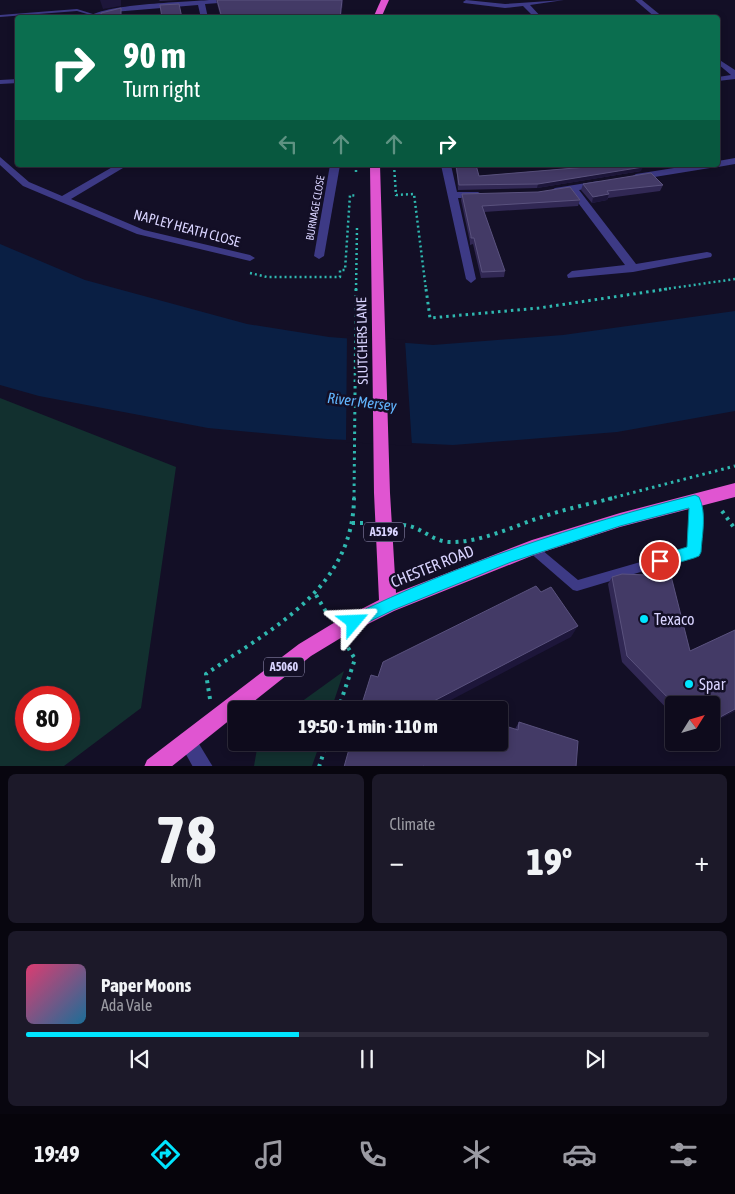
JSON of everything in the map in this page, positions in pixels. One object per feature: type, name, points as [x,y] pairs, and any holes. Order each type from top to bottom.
[{"type":"highway","points":[[378,15],[385,0]]},
{"type":"highway","name":"SLUTCHERS LANE","points":[[375,167],[381,459],[388,605]]},
{"type":"highway","name":"CHESTER ROAD","points":[[154,766],[306,650],[338,630],[388,605],[532,548],[620,520],[735,490]]},
{"type":"street","points":[[96,15],[113,10],[233,0]]},
{"type":"street","points":[[466,2],[505,6],[561,0]]},
{"type":"street","points":[[638,0],[657,15]]},
{"type":"street","points":[[201,3],[204,15]]},
{"type":"street","points":[[525,4],[536,15]]},
{"type":"street","points":[[720,63],[735,75]]},
{"type":"street","points":[[720,79],[735,75]]},
{"type":"street","points":[[0,82],[15,80]]},
{"type":"street","name":"NAPLEY HEATH CLOSE","points":[[0,160],[26,184],[141,232],[250,258]]},
{"type":"street","points":[[720,164],[735,161]]},
{"type":"street","points":[[62,200],[120,167]]},
{"type":"street","name":"BURNAGE CLOSE","points":[[319,256],[336,167]]},
{"type":"street","points":[[446,167],[471,279]]},
{"type":"street","points":[[628,179],[689,167]]},
{"type":"street","points":[[545,192],[610,182]]},
{"type":"street","points":[[572,188],[633,268]]},
{"type":"street","points":[[453,195],[491,195]]},
{"type":"street","points":[[572,275],[633,268],[708,255]]},
{"type":"street","points":[[187,740],[204,766]]},
{"type":"lane","points":[[0,16],[77,10],[90,15]]},
{"type":"lane","points":[[532,548],[577,586],[694,552],[695,501]]},
{"type":"path","points":[[356,167],[357,180]]},
{"type":"path","points":[[394,167],[396,195],[414,194],[430,318],[539,308],[735,279]]},
{"type":"path","points":[[357,188],[357,205]]},
{"type":"path","points":[[249,272],[267,277],[340,277],[340,270],[345,270],[350,196],[357,196]]},
{"type":"path","points":[[206,674],[294,613],[316,595],[333,573],[350,537],[353,512],[357,224]]},
{"type":"path","points":[[416,525],[430,537],[439,540],[449,542],[471,539],[544,516],[735,466]]},
{"type":"path","points":[[341,701],[355,659]]},
{"type":"path","points":[[319,766],[324,751]]},
{"type":"green space","points":[[0,398],[176,467],[141,708],[64,766],[0,766]]},
{"type":"green space","points":[[344,671],[334,701],[302,701]]},
{"type":"green space","points":[[256,751],[317,751],[312,766],[254,766]]},
{"type":"water","name":"River Mersey","points":[[0,244],[85,280],[247,324],[329,337],[433,345],[563,335],[735,311],[735,411],[617,432],[453,445],[327,439],[208,428],[39,396],[0,385]]},
{"type":"pier","points":[[347,335],[405,340],[412,446],[346,442]]},
{"type":"building","points":[[217,0],[342,0],[340,15],[221,15]]},
{"type":"building","points":[[179,4],[181,15],[162,15],[160,5]]},
{"type":"building","points":[[121,8],[121,15],[101,15],[101,13]]},
{"type":"building","points":[[456,167],[477,167],[479,176],[587,167],[643,167],[538,184],[459,185]]},
{"type":"building","points":[[651,173],[663,185],[607,191],[609,194],[593,197],[583,184]]},
{"type":"building","points":[[570,187],[580,200],[482,206],[505,271],[482,272],[474,238],[471,238],[462,194],[538,192]]},
{"type":"building","points":[[622,574],[671,576],[690,651],[735,630],[735,709],[720,717],[720,696],[666,696],[627,656],[612,577]]},
{"type":"building","points":[[536,586],[541,592],[551,587],[578,626],[434,701],[363,701],[371,675],[378,677],[383,662]]},
{"type":"building","points":[[519,722],[578,741],[576,766],[344,766],[348,751],[508,751],[508,727],[518,730]]},
{"type":"place","name":"Texaco","points":[[644,619]]},
{"type":"place","name":"Spar","points":[[689,684]]},
{"type":"route","points":[[354,622],[388,605],[532,548],[620,520],[695,501],[694,552],[660,561]]}]
